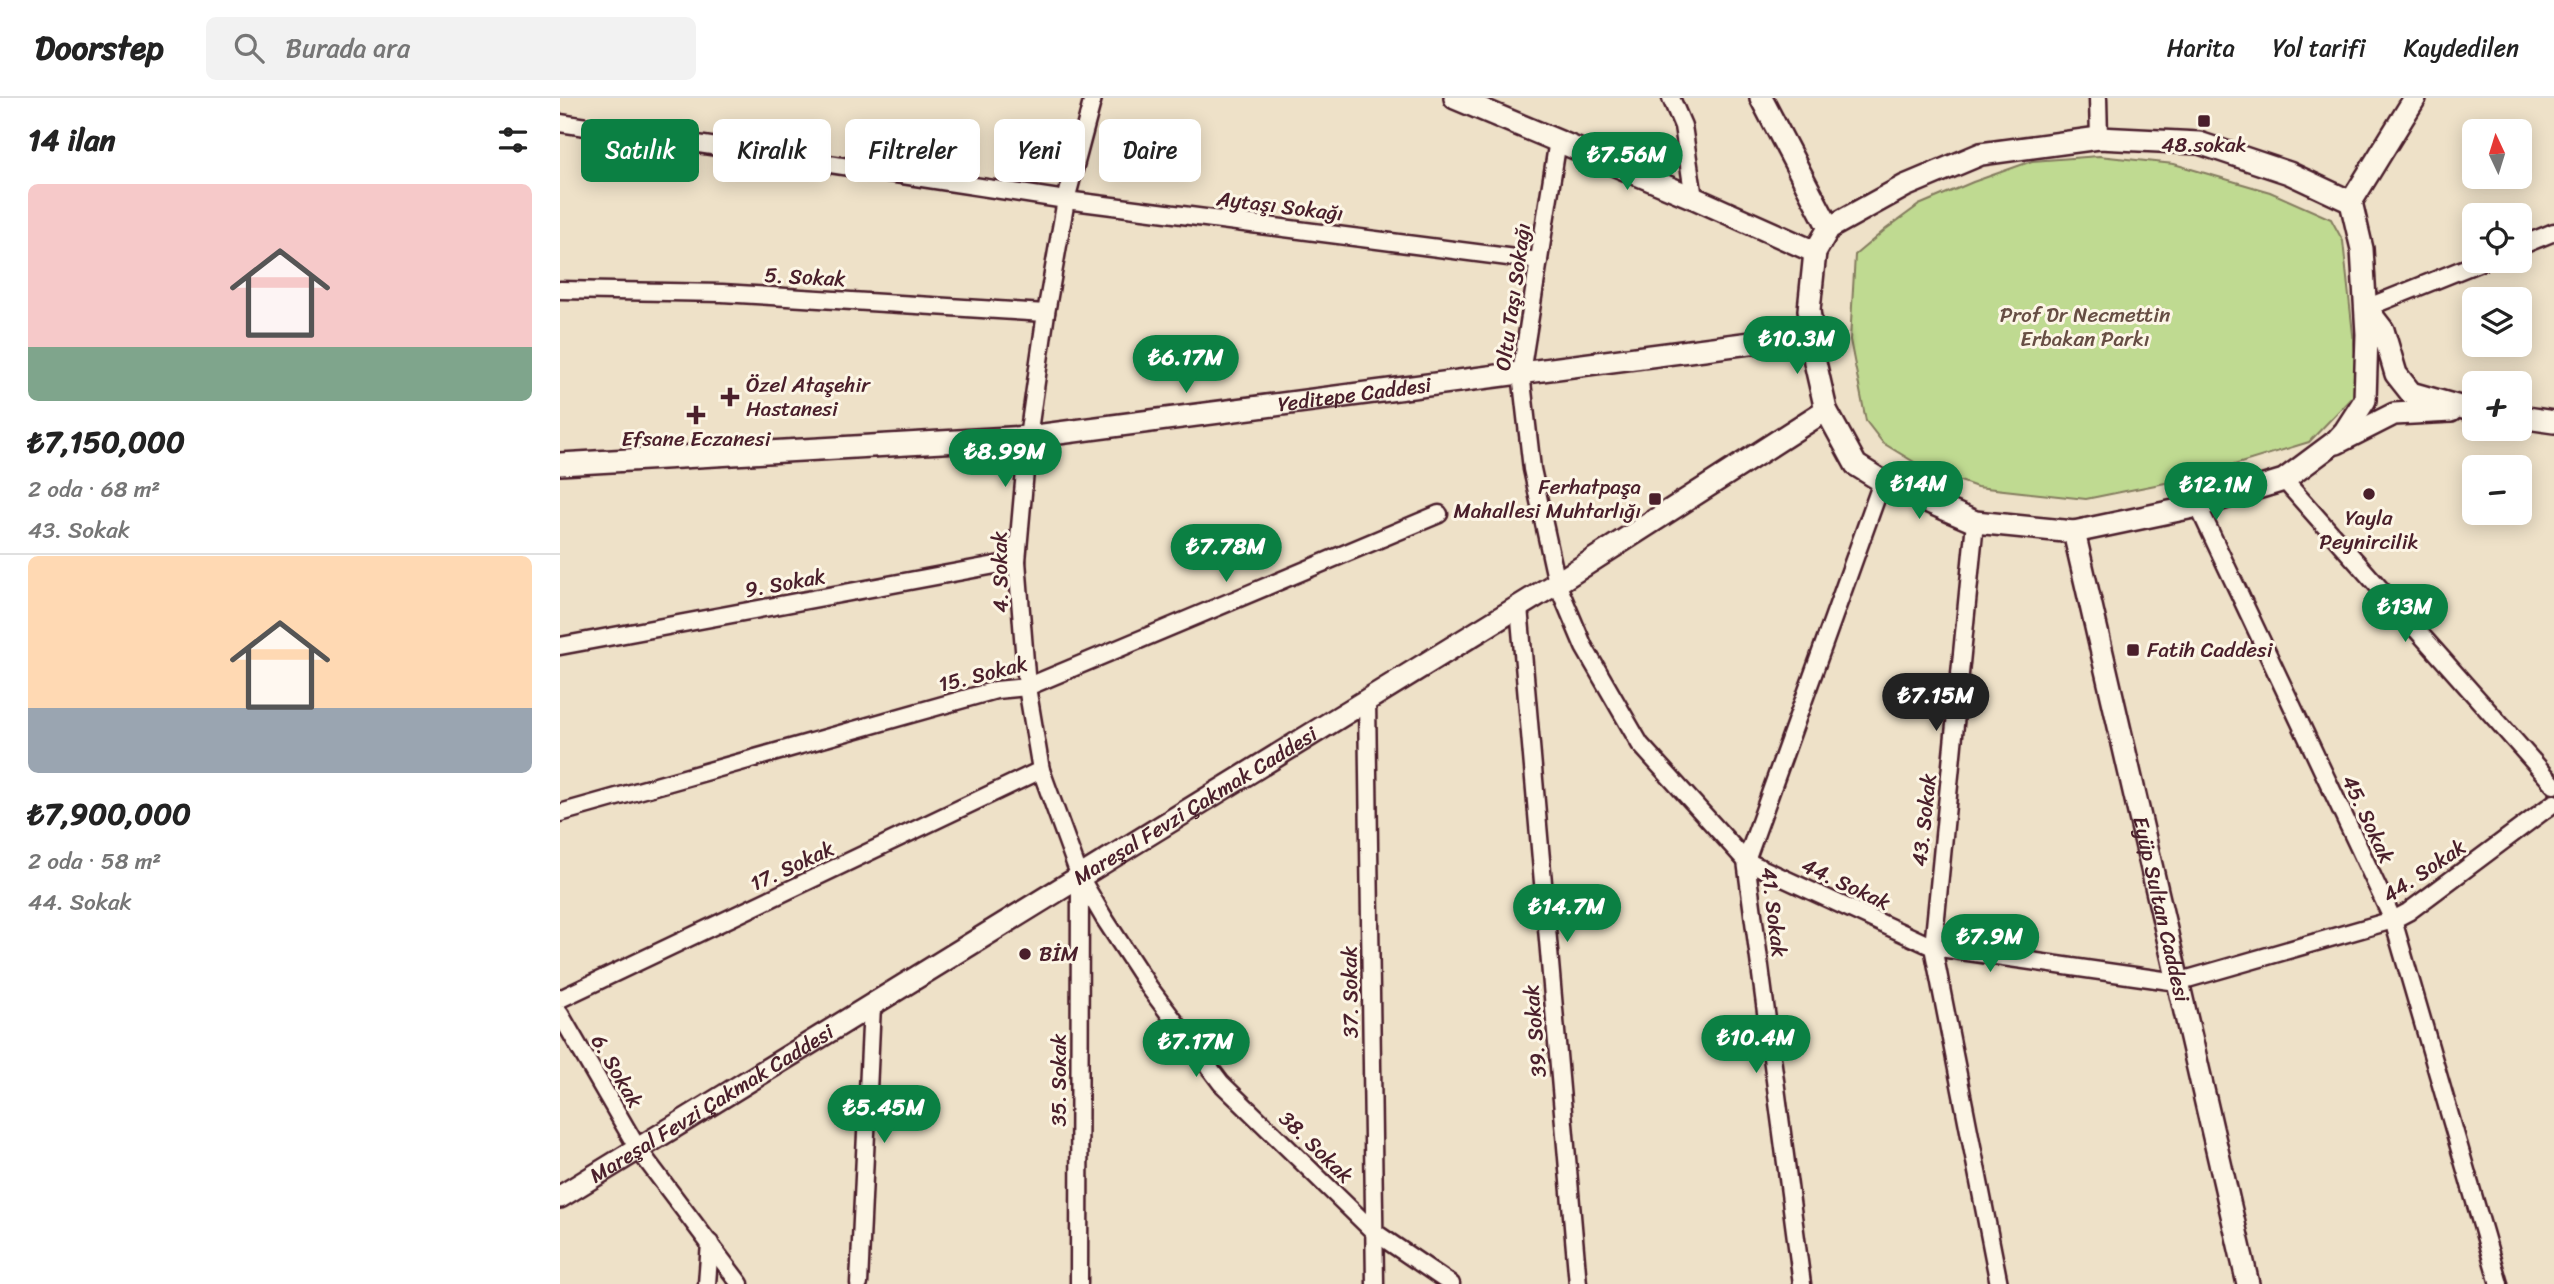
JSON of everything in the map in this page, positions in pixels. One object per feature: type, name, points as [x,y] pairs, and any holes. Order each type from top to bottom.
[{"type":"street","name":"4. Sokak","points":[[1080,877],[1041,770],[1027,687],[1017,561],[1028,437],[1046,313],[1066,200],[1093,98]]},
{"type":"street","points":[[1455,98],[1815,251]]},
{"type":"street","points":[[1671,98],[1684,126],[1694,198]]},
{"type":"street","points":[[1760,98],[1829,228]]},
{"type":"street","points":[[2098,98],[2099,138]]},
{"type":"street","points":[[2330,446],[2345,430],[2365,400],[2366,308],[2362,249],[2351,202],[2415,98]]},
{"type":"street","name":"Aytaşı Sokağı","points":[[560,123],[1066,200],[1539,261]]},
{"type":"street","points":[[2351,202],[2289,173],[2199,143],[2099,138],[1981,154],[1905,186],[1829,228],[1815,251],[1809,310],[1826,410],[1856,465],[1882,482],[1975,522],[2074,532],[2198,506],[2284,480],[2330,446],[2394,414],[2462,411]]},
{"type":"street","name":"Oltu Taşı Sokağı","points":[[1557,583],[1532,469],[1521,373],[1558,140]]},
{"type":"street","points":[[2532,241],[2554,232]]},
{"type":"street","points":[[2366,308],[2462,269]]},
{"type":"street","name":"5. Sokak","points":[[560,290],[722,293],[1046,313]]},
{"type":"street","points":[[2366,308],[2382,330],[2396,374],[2410,393],[2462,407]]},
{"type":"street","name":"Yeditepe Caddesi","points":[[560,464],[1028,437],[1812,335]]},
{"type":"street","name":"Mareşal Fevzi Çakmak Caddesi","points":[[560,1197],[1519,607],[1826,410]]},
{"type":"street","points":[[2532,419],[2554,422]]},
{"type":"street","points":[[2284,480],[2554,785]]},
{"type":"street","name":"41. Sokak","points":[[1802,1284],[1746,861],[1882,482]]},
{"type":"street","name":"45. Sokak","points":[[2198,506],[2393,920],[2499,1284]]},
{"type":"street","name":"15. Sokak","points":[[560,813],[996,690],[1027,687],[1439,514]]},
{"type":"street","name":"43. Sokak","points":[[1975,522],[1933,947],[1999,1284]]},
{"type":"street","name":"Eyüp Sultan Caddesi","points":[[2074,532],[2248,1284]]},
{"type":"street","name":"9. Sokak","points":[[560,646],[1017,561]]},
{"type":"street","name":"44. Sokak","points":[[1557,583],[1584,646],[1640,744],[1746,861],[1933,947],[2177,982],[2393,920],[2408,912],[2554,803]]},
{"type":"street","name":"39. Sokak","points":[[1519,607],[1578,1284]]},
{"type":"street","name":"37. Sokak","points":[[1367,700],[1374,1284]]},
{"type":"street","name":"17. Sokak","points":[[560,999],[1041,770]]},
{"type":"street","name":"38. Sokak","points":[[1080,877],[1149,987],[1221,1083],[1373,1231],[1451,1284]]},
{"type":"street","name":"35. Sokak","points":[[1079,1284],[1080,877]]},
{"type":"street","points":[[859,1284],[872,1005]]},
{"type":"street","name":"6. Sokak","points":[[560,1014],[638,1149],[740,1284]]},
{"type":"street","points":[[707,1284],[710,1243]]},
{"type":"green space","name":"Prof Dr Necmettin Erbakan Parkı","points":[[2099,156],[2174,164],[2270,192],[2331,219],[2343,241],[2359,390],[2309,442],[2195,477],[2086,499],[1977,487],[1924,468],[1883,443],[1866,421],[1850,340],[1855,255],[1919,205],[1973,182],[2032,161]]},
{"type":"place","name":"48.sokak","points":[[2204,121]]},
{"type":"place","name":"Özel Ataşehir Hastanesi","points":[[730,397]]},
{"type":"place","name":"Efsane Eczanesi","points":[[696,415]]},
{"type":"place","name":"Yayla Peynircilik","points":[[2369,494]]},
{"type":"place","name":"Ferhatpaşa Mahallesi Muhtarlığı","points":[[1655,499]]},
{"type":"place","name":"Fatih Caddesi","points":[[2133,650]]},
{"type":"place","name":"BİM","points":[[1025,954]]}]
